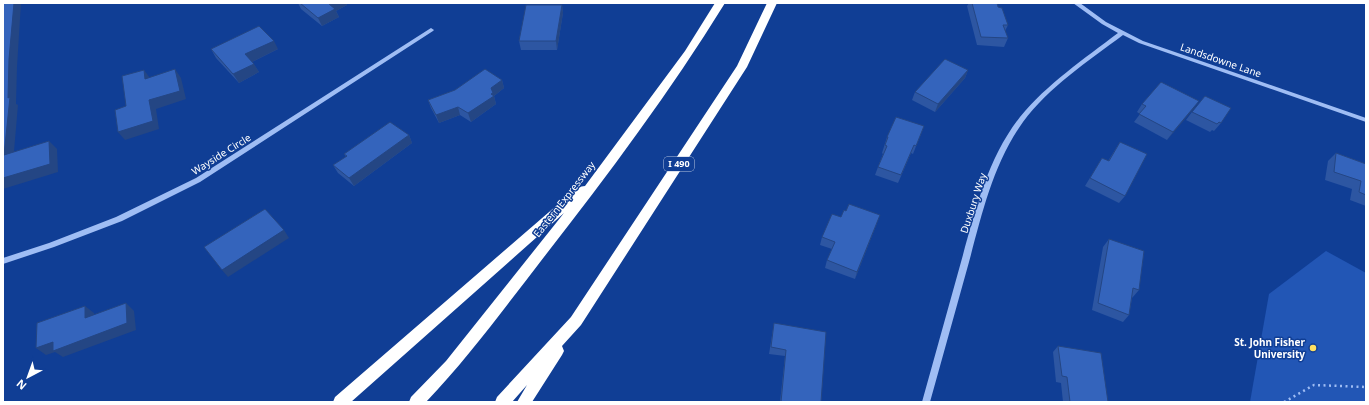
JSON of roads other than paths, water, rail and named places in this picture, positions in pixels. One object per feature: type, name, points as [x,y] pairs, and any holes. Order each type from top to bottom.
[{"type":"highway","name":"Eastern Expressway","points":[[416,402],[451,366],[604,171],[689,53],[720,3]]},
{"type":"highway","name":"I 490","points":[[502,402],[576,321],[742,67],[772,3]]},
{"type":"highway","points":[[340,402],[604,171]]},
{"type":"highway","points":[[524,402],[576,321]]},
{"type":"street","name":"Landsdowne Lane","points":[[1076,3],[1122,33],[1164,51],[1366,120]]},
{"type":"street","name":"Wayside Circle","points":[[3,261],[112,222],[198,180],[431,30]]},
{"type":"street","name":"Duxbury Way","points":[[926,402],[985,190],[1012,133],[1030,110],[1063,79],[1122,33]]},
{"type":"place","name":"St. John Fisher University","points":[[1313,348]]}]
